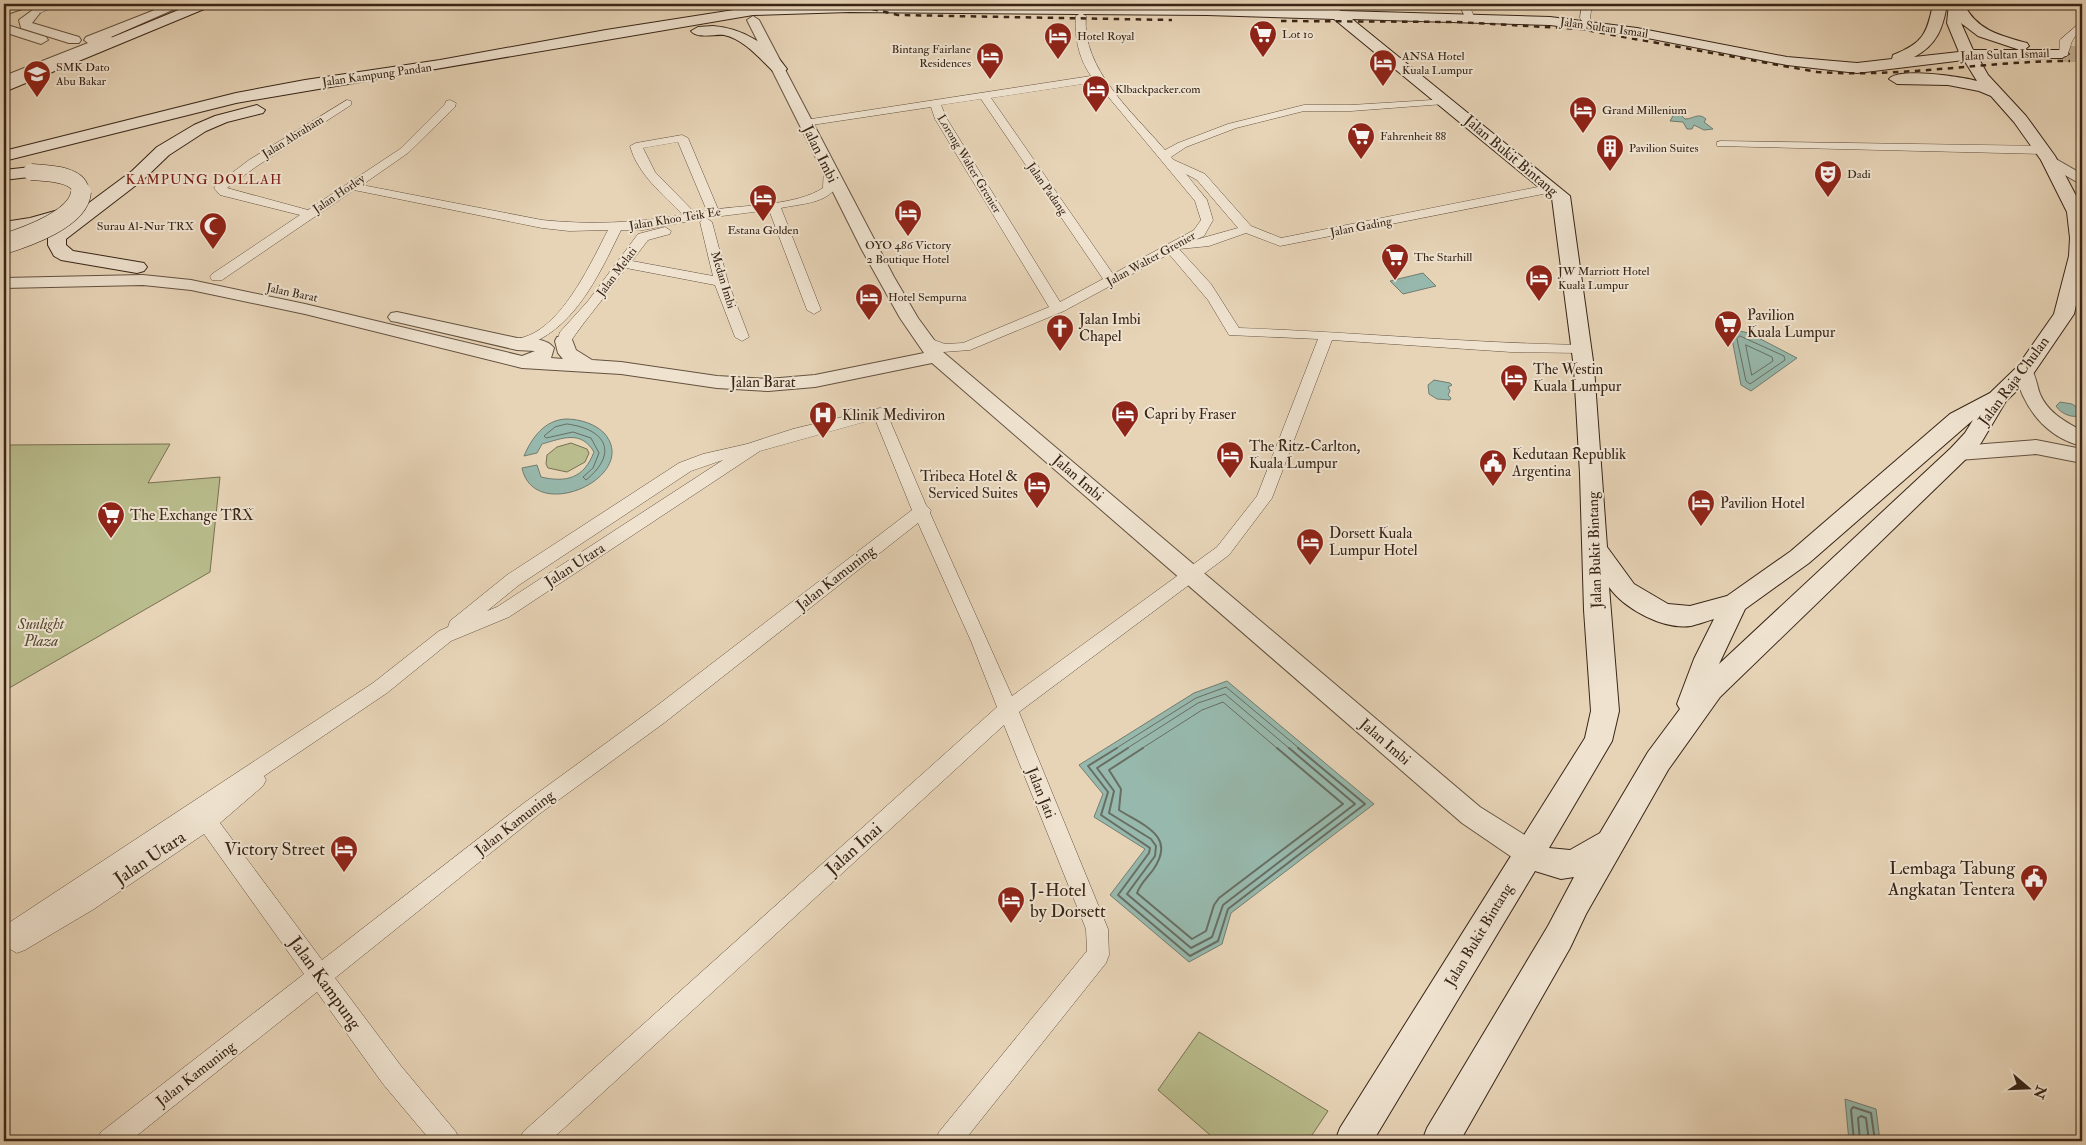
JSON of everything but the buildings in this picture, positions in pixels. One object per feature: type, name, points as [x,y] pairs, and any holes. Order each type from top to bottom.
[{"type":"main road","points":[[4,87],[202,4]]},
{"type":"main road","points":[[824,4],[835,8],[849,8]]},
{"type":"main road","points":[[1296,14],[1306,10],[1310,4]]},
{"type":"main road","points":[[1862,68],[1919,50],[1934,31],[1940,4]]},
{"type":"main road","points":[[1956,4],[1965,21],[1977,31],[2001,40],[2063,56]]},
{"type":"main road","name":"Jalan Raja Chulan","points":[[1683,726],[1710,689],[1959,453],[1972,438],[1998,397],[2011,387],[2024,372],[2064,314],[2078,277],[2076,212],[2046,155],[2020,119],[1978,70],[1968,55],[1958,36],[1954,23],[1956,4]]},
{"type":"main road","points":[[4,68],[74,40],[174,6]]},
{"type":"main road","name":"Jalan Sultan Ismail","points":[[752,10],[964,6],[1296,14],[1333,12],[1446,23],[1534,26],[1576,30],[1797,70],[1883,79],[1925,77],[1963,81],[1980,85],[1997,93]]},
{"type":"main road","name":"Jalan Kampung Pandan","points":[[4,156],[236,98],[305,85],[440,65],[606,34],[752,10]]},
{"type":"main road","name":"Jalan Kampung Pandan","points":[[4,166],[223,112],[317,94],[476,70],[656,36],[752,10]]},
{"type":"main road","name":"Jalan Sultan Ismail","points":[[796,10],[887,14],[1081,16],[1466,11],[1590,25],[1787,61],[1862,68],[1968,55],[2063,56]]},
{"type":"main road","name":"Jalan Bukit Bintang","points":[[1333,12],[1375,48],[1561,196],[1582,349],[1592,474],[1594,547],[1605,711],[1598,741],[1353,1141]]},
{"type":"main road","points":[[1375,48],[1384,32],[1446,23]]},
{"type":"main road","points":[[606,34],[619,35],[676,26],[684,28],[636,39]]},
{"type":"main road","points":[[656,36],[715,29],[728,31],[742,36],[779,69]]},
{"type":"main road","name":"Jalan Sultan Ismail","points":[[1978,70],[2028,64],[2063,56]]},
{"type":"main road","points":[[137,267],[68,256],[61,252],[57,245],[57,238],[68,227],[138,175],[163,151],[200,128],[221,119],[317,94]]},
{"type":"main road","points":[[4,150],[70,139]]},
{"type":"main road","points":[[4,176],[31,172],[67,176],[79,182],[82,190],[81,198],[58,220],[29,235],[4,244]]},
{"type":"main road","points":[[4,227],[32,224],[56,217],[102,196],[138,175]]},
{"type":"main road","points":[[1594,547],[1625,591],[1663,613],[1690,616],[1735,603],[1800,557],[1958,419],[1998,397]]},
{"type":"main road","points":[[1440,1141],[1559,937],[1610,843],[1658,761],[1683,726],[1707,659],[1735,603]]},
{"type":"main road","points":[[1529,853],[1547,864],[1572,865],[1610,843]]},
{"type":"street","points":[[7,10],[14,17],[34,8],[55,4]]},
{"type":"street","points":[[4,81],[202,4]]},
{"type":"street","points":[[1587,4],[1586,18],[1590,25]]},
{"type":"street","points":[[4,74],[174,6]]},
{"type":"street","points":[[34,8],[25,20],[26,25],[74,40]]},
{"type":"street","name":"Jalan Imbi","points":[[752,10],[828,170],[893,292],[923,340],[936,356],[1470,815],[1529,853]]},
{"type":"street","name":"Jalan Walter Grenier","points":[[923,340],[943,348],[965,347],[1059,308],[1112,281],[1199,232],[1207,220],[1201,200],[1099,78],[1087,61],[1080,24],[1081,16]]},
{"type":"street","points":[[2063,56],[2065,40],[2082,24]]},
{"type":"street","points":[[4,28],[59,46]]},
{"type":"street","points":[[935,103],[1099,78]]},
{"type":"street","name":"Jalan Padang","points":[[984,96],[1112,281]]},
{"type":"street","points":[[1171,248],[1210,242],[1246,230],[1201,177],[1168,159],[1182,145],[1232,126],[1304,108],[1351,108],[1444,102]]},
{"type":"street","name":"Jalan Abraham","points":[[310,214],[224,192],[220,188],[253,163],[347,103]]},
{"type":"street","name":"Jalan Horley","points":[[217,277],[404,151],[451,105],[450,103]]},
{"type":"street","name":"Lorong Walter Grenier","points":[[805,123],[935,103],[946,127],[1054,304],[1059,308]]},
{"type":"street","name":"Medan Imbi","points":[[692,217],[644,165],[637,155],[636,146],[682,138],[710,217],[721,282],[742,337]]},
{"type":"street","points":[[1721,144],[2046,155],[2082,180]]},
{"type":"street","points":[[814,310],[774,206],[825,193],[829,189],[828,170]]},
{"type":"street","name":"Jalan Khoo Teik Ee","points":[[351,186],[542,224],[568,227],[644,226],[692,217],[710,217]]},
{"type":"street","name":"Jalan Gading","points":[[1246,230],[1280,242],[1553,188]]},
{"type":"street","name":"Jalan Melati","points":[[616,227],[563,327],[566,335],[625,264],[643,237],[710,217],[774,206]]},
{"type":"street","points":[[1171,248],[1204,282],[1225,313],[1234,332],[1327,335],[1511,348],[1582,349]]},
{"type":"street","points":[[625,264],[721,282]]},
{"type":"street","name":"Jalan Barat","points":[[4,283],[80,276],[137,267],[217,277],[519,353]]},
{"type":"street","name":"Jalan Barat","points":[[4,274],[143,280],[202,287],[589,367],[621,368],[717,382],[768,385],[838,378],[936,356]]},
{"type":"street","points":[[519,353],[539,336],[563,327],[567,352],[589,367]]},
{"type":"street","name":"Jalan Inai","points":[[532,1141],[1007,710],[1223,551],[1264,498],[1327,335]]},
{"type":"street","points":[[2024,372],[2029,396],[2036,406],[2059,427],[2082,439]]},
{"type":"street","name":"Jalan Utara","points":[[4,940],[380,688],[445,636],[503,612],[754,447],[799,433],[880,413]]},
{"type":"street","name":"Jalan Jati","points":[[880,413],[898,461],[923,510],[980,641],[1097,928],[1098,955],[948,1141]]},
{"type":"street","points":[[1959,453],[2031,446],[2061,450],[2082,456]]},
{"type":"street","name":"Jalan Kamuning","points":[[110,1141],[321,977],[531,809],[658,717],[923,510]]},
{"type":"street","name":"Jalan Utara","points":[[4,949],[53,924],[236,800],[285,751]]},
{"type":"street","name":"Jalan Kampung","points":[[206,821],[392,1075],[447,1141]]},
{"type":"green space","points":[[571,443],[587,449],[589,453],[585,462],[567,472],[548,468],[546,464],[547,455],[557,447]]},
{"type":"green space","name":"The Exchange TRX","points":[[170,444],[148,483],[220,477],[210,572],[4,691],[4,445]]},
{"type":"green space","points":[[1199,1032],[1328,1111],[1308,1141],[1217,1141],[1158,1090]]},
{"type":"water","points":[[1666,110],[1678,112],[1685,119],[1701,116],[1706,119],[1704,122],[1713,129],[1704,130],[1694,125],[1692,129],[1687,129],[1683,122],[1670,121],[1673,116],[1663,113]]},
{"type":"water","points":[[1423,273],[1436,286],[1403,294],[1390,281]]},
{"type":"water","points":[[1730,329],[1749,333],[1797,358],[1751,391],[1741,385]]},
{"type":"water","points":[[1434,380],[1452,385],[1448,387],[1450,400],[1437,399],[1429,394],[1428,385]]},
{"type":"water","points":[[2060,402],[2072,404],[2081,410],[2082,415],[2071,416],[2064,413],[2056,406]]},
{"type":"water","points":[[566,419],[587,423],[597,427],[605,434],[612,450],[608,465],[597,479],[581,488],[563,494],[545,493],[530,485],[522,468],[537,465],[541,477],[567,479],[580,473],[585,468],[594,452],[583,441],[571,437],[542,444],[537,453],[524,456],[531,442],[540,431],[558,420]]},
{"type":"water","points":[[1227,681],[1374,804],[1231,913],[1222,944],[1189,962],[1110,895],[1145,849],[1094,817],[1103,794],[1079,765],[1194,693]]},
{"type":"water","points":[[1845,1099],[1876,1109],[1880,1141],[1849,1141]]},
{"type":"tunnel","points":[[2062,54],[2082,54]]},
{"type":"railway","points":[[851,4],[898,15],[1172,20]]},
{"type":"railway","points":[[1281,21],[1457,22],[1580,29],[1817,72],[1880,73],[2070,61]]},
{"type":"place","name":"Lot 10","points":[[1263,58]]},
{"type":"place","name":"Hotel Royal","points":[[1058,60]]},
{"type":"place","name":"Bintang Fairlane Residences","points":[[990,80]]},
{"type":"place","name":"ANSA Hotel Kuala Lumpur","points":[[1383,87]]},
{"type":"place","name":"SMK Dato Abu Bakar","points":[[37,98]]},
{"type":"place","name":"Klbackpacker.com","points":[[1096,113]]},
{"type":"place","name":"Grand Millenium","points":[[1583,134]]},
{"type":"place","name":"Fahrenheit 88","points":[[1361,160]]},
{"type":"place","name":"Pavilion Suites","points":[[1610,172]]},
{"type":"place","name":"Dadi","points":[[1828,198]]},
{"type":"place","name":"Estana Golden","points":[[763,222]]},
{"type":"place","name":"OYO 486 Victory 2 Boutique Hotel","points":[[908,237]]},
{"type":"place","name":"Surau Al-Nur TRX","points":[[213,250]]},
{"type":"place","name":"The Starhill","points":[[1395,281]]},
{"type":"place","name":"JW Marriott Hotel Kuala Lumpur","points":[[1539,302]]},
{"type":"place","name":"Hotel Sempurna","points":[[869,321]]},
{"type":"place","name":"Pavilion Kuala Lumpur","points":[[1728,348]]},
{"type":"place","name":"Jalan Imbi Chapel","points":[[1060,352]]},
{"type":"place","name":"The Westin Kuala Lumpur","points":[[1514,402]]},
{"type":"place","name":"Capri by Fraser","points":[[1125,438]]},
{"type":"place","name":"Klinik Mediviron","points":[[823,439]]},
{"type":"place","name":"The Ritz-Carlton, Kuala Lumpur","points":[[1230,479]]},
{"type":"place","name":"Kedutaan Republik Argentina","points":[[1493,487]]},
{"type":"place","name":"Tribeca Hotel & Serviced Suites","points":[[1037,509]]},
{"type":"place","name":"Pavilion Hotel","points":[[1701,527]]},
{"type":"place","name":"The Exchange TRX","points":[[111,539]]},
{"type":"place","name":"Dorsett Kuala Lumpur Hotel","points":[[1310,566]]},
{"type":"place","name":"Victory Street","points":[[344,873]]},
{"type":"place","name":"Lembaga Tabung Angkatan Tentera","points":[[2034,902]]},
{"type":"place","name":"J-Hotel by Dorsett","points":[[1011,924]]},
{"type":"district","name":"KAMPUNG DOLLAH","points":[[204,179]]},
{"type":"park label","name":"Sunlight Plaza","points":[[41,632]]}]
